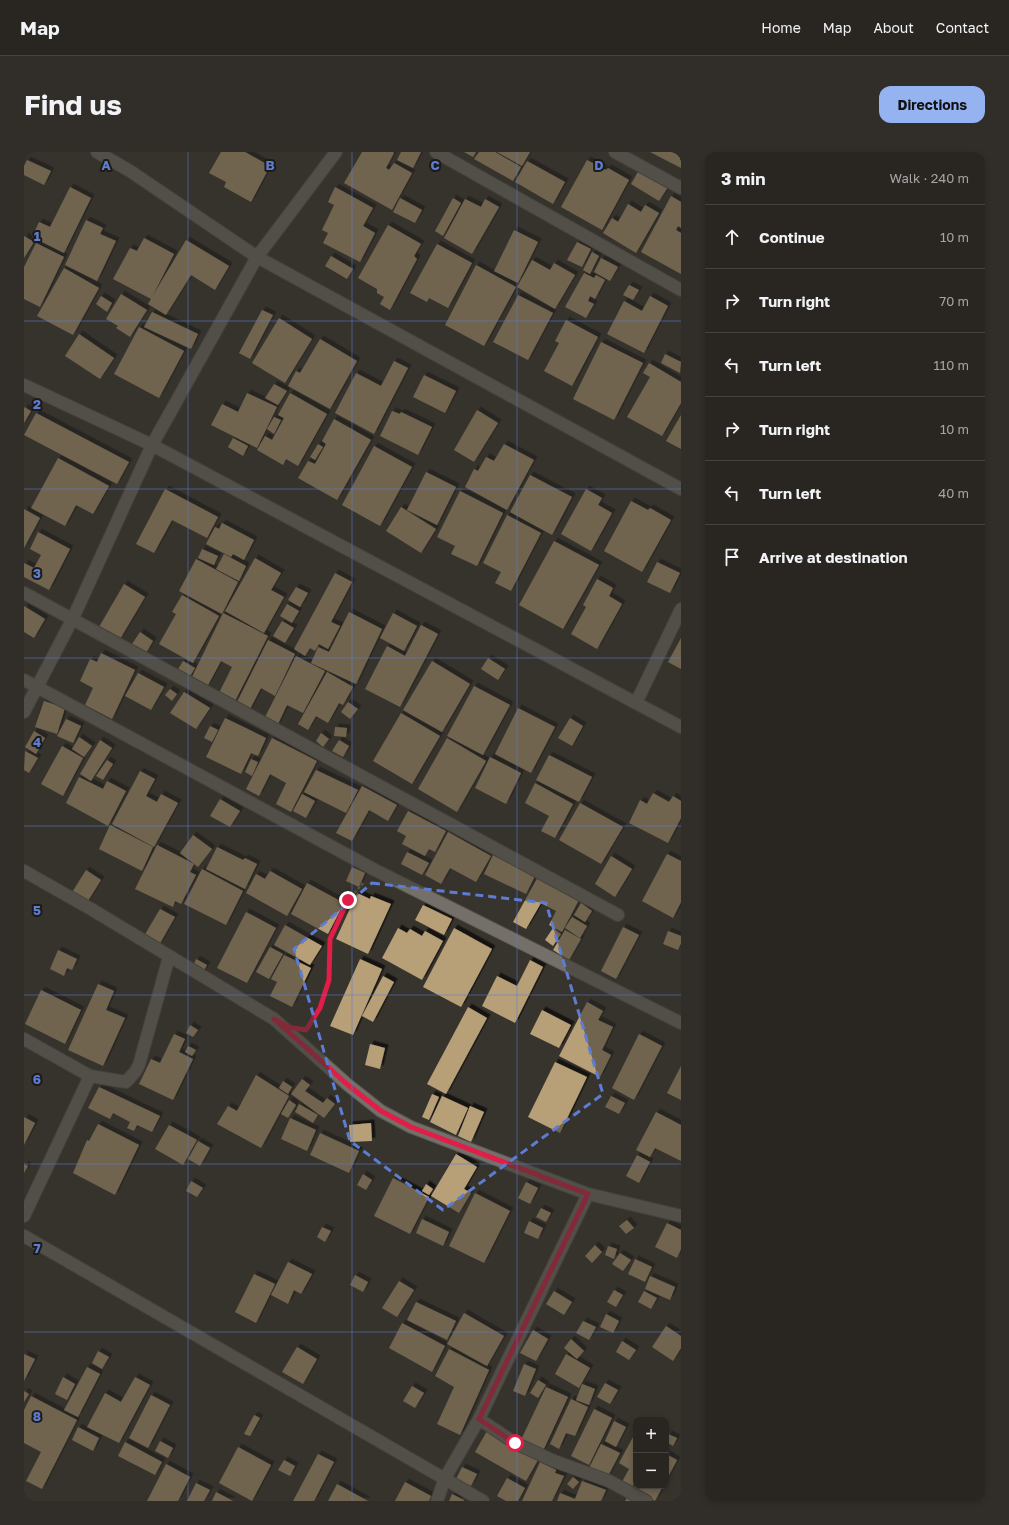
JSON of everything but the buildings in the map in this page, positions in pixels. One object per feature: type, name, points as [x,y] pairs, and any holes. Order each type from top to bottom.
[{"type":"street","points":[[97,152],[130,171],[257,257],[681,490]]},
{"type":"street","points":[[24,712],[38,688],[73,618],[152,445],[257,257],[336,152]]},
{"type":"street","points":[[436,152],[681,290]]},
{"type":"street","points":[[616,152],[681,188]]},
{"type":"street","points":[[24,385],[152,445],[681,727]]},
{"type":"street","points":[[24,593],[73,618],[618,915]]},
{"type":"street","points":[[636,703],[681,609]]},
{"type":"street","points":[[24,680],[375,870],[681,1023]]},
{"type":"street","points":[[24,871],[91,909],[274,1019],[348,1085],[381,1111],[411,1127],[588,1194],[681,1216]]},
{"type":"street","points":[[24,1039],[90,1076],[126,1082],[135,1072],[169,957]]},
{"type":"street","points":[[24,1216],[90,1076]]},
{"type":"street","points":[[437,1501],[444,1478],[479,1419],[588,1194]]},
{"type":"street","points":[[24,1236],[483,1501]]},
{"type":"street","points":[[479,1419],[515,1443],[554,1461],[609,1481],[646,1501]]},
{"type":"path","points":[[306,1030],[320,1008],[329,980],[330,939],[348,900],[375,870]]},
{"type":"highlighted area","points":[[372,883],[546,903],[603,1094],[443,1210],[350,1141],[294,949]]},
{"type":"route","points":[[348,900],[330,939],[329,980],[320,1008],[306,1030],[288,1027],[274,1019],[348,1085],[381,1111],[411,1127],[478,1151],[588,1194],[479,1419],[515,1443]]}]
